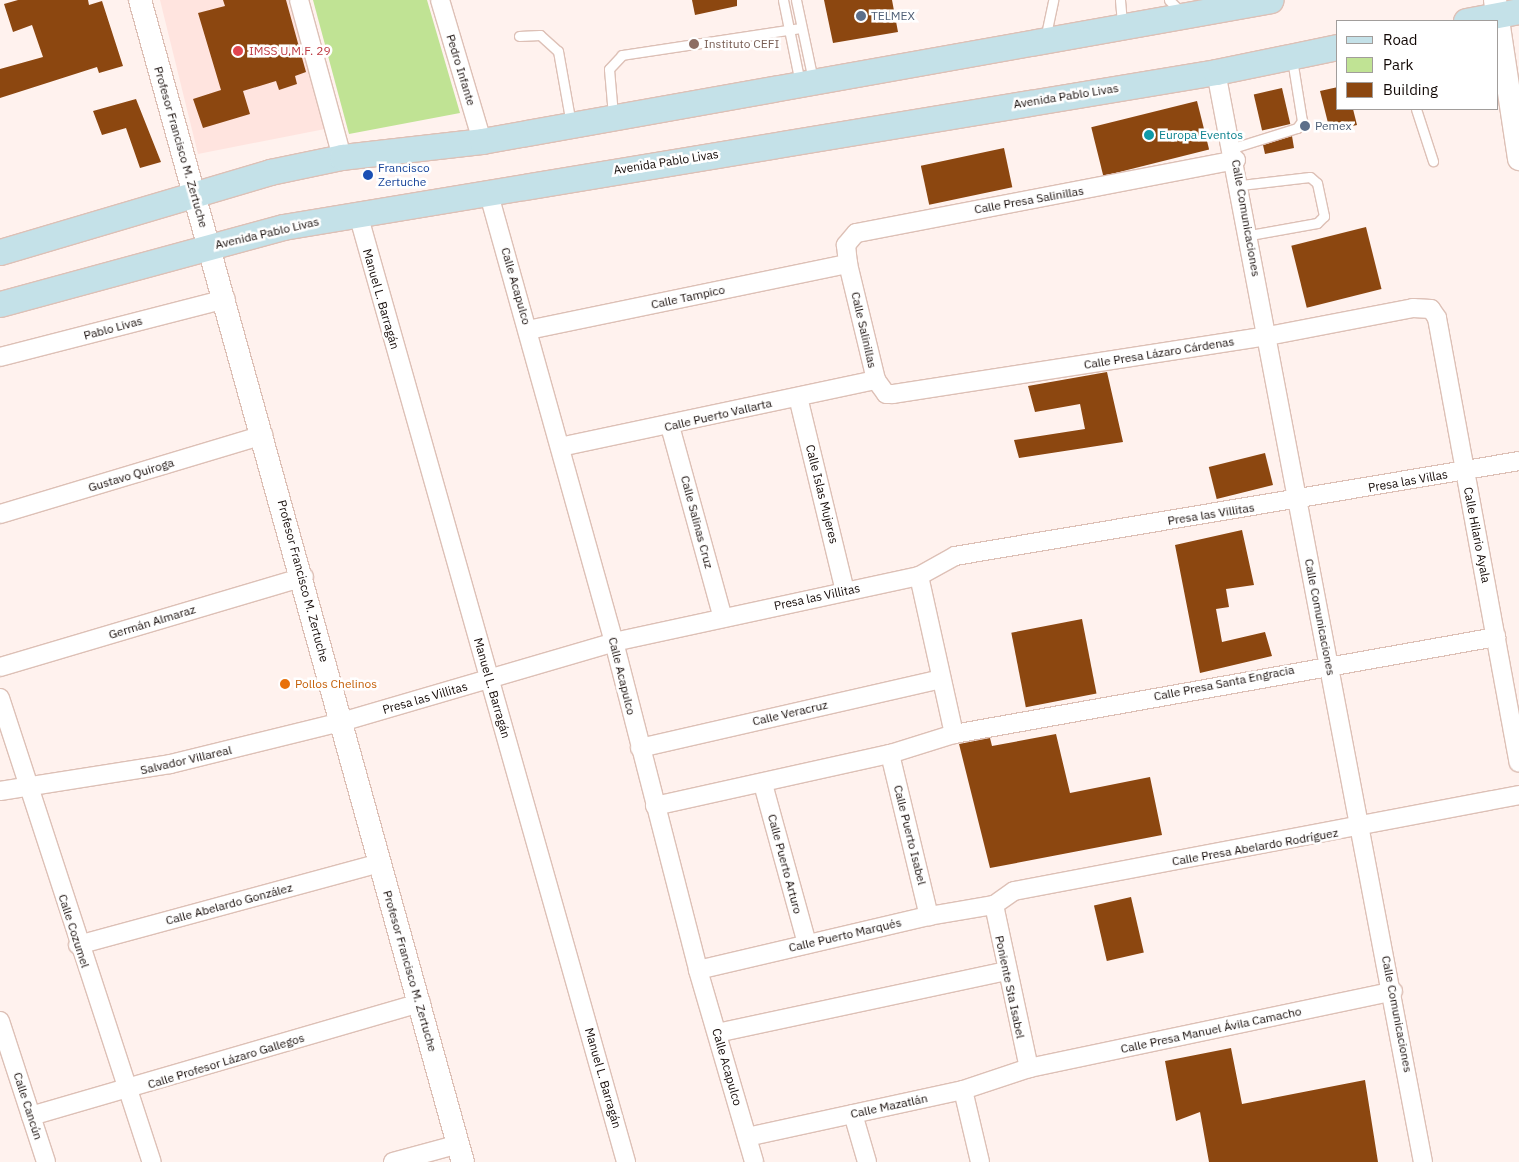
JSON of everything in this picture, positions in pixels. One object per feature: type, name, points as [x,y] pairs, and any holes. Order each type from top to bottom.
[{"type":"main road","points":[[0,252],[194,194],[342,158],[482,141],[1044,42],[1122,28],[1189,7],[1271,0]]},
{"type":"main road","points":[[1469,20],[1504,9]]},
{"type":"main road","name":"Avenida Pablo Livas","points":[[0,304],[210,247],[358,214],[1216,72],[1336,47]]},
{"type":"street","name":"Profesor Francisco M. Zertuche","points":[[140,0],[304,576],[379,863],[461,1153]]},
{"type":"street","points":[[299,0],[342,158]]},
{"type":"street","name":"Pedro Infante","points":[[440,0],[482,141]]},
{"type":"street","points":[[1504,9],[1519,157]]},
{"type":"street","name":"Calle Comunicaciones","points":[[1216,72],[1241,185],[1297,500],[1330,664],[1359,828],[1393,991],[1423,1162]]},
{"type":"street","name":"Calle Presa Salinillas","points":[[848,264],[846,245],[856,233],[1235,154]]},
{"type":"street","name":"Calle Acapulco","points":[[488,191],[614,642],[698,970],[754,1162]]},
{"type":"street","name":"Manuel L. Barragán","points":[[358,214],[626,1162]]},
{"type":"street","name":"Calle Tampico","points":[[528,330],[848,264]]},
{"type":"street","name":"Calle Salinillas","points":[[848,264],[881,387]]},
{"type":"street","name":"Pablo Livas","points":[[0,358],[226,299]]},
{"type":"street","name":"Calle Presa Lázaro Cárdenas","points":[[881,387],[1268,336],[1413,308],[1431,309]]},
{"type":"street","name":"Calle Hilario Ayala","points":[[1431,309],[1437,318],[1519,763]]},
{"type":"street","name":"Calle Puerto Vallarta","points":[[560,447],[670,426],[798,397],[881,387]]},
{"type":"street","name":"Calle Islas Mujeres","points":[[798,397],[845,591]]},
{"type":"street","name":"Calle Salinas Cruz","points":[[670,426],[723,618]]},
{"type":"street","name":"Gustavo Quiroga","points":[[0,514],[263,435]]},
{"type":"street","name":"Presa las Villas","points":[[1297,500],[1519,461]]},
{"type":"street","name":"Presa las Villitas","points":[[341,722],[614,642],[918,576],[955,556],[1297,500]]},
{"type":"street","name":"Germán Almaraz","points":[[0,667],[304,576]]},
{"type":"street","points":[[655,806],[763,784],[890,754],[954,734],[918,576]]},
{"type":"street","name":"Calle Presa Santa Engracia","points":[[954,734],[1330,664],[1496,637]]},
{"type":"street","name":"Calle Veracruz","points":[[640,748],[941,679]]},
{"type":"street","name":"Calle Cozumel","points":[[0,698],[78,945],[152,1162]]},
{"type":"street","name":"Salvador Villareal","points":[[0,791],[27,785],[122,774],[341,722]]},
{"type":"street","name":"Calle Puerto Isabel","points":[[890,754],[929,916]]},
{"type":"street","name":"Calle Puerto Arturo","points":[[763,784],[807,944]]},
{"type":"street","name":"Calle Presa Abelardo Rodríguez","points":[[994,905],[1014,891],[1359,828],[1519,795]]},
{"type":"street","name":"Calle Abelardo González","points":[[78,945],[379,863]]},
{"type":"street","name":"Calle Puerto Marqués","points":[[698,970],[929,916],[994,905]]},
{"type":"street","name":"Poniente Sta Isabel","points":[[994,905],[1006,971],[1029,1068]]},
{"type":"street","points":[[717,1033],[1006,971]]},
{"type":"street","name":"Calle Presa Manuel Ávila Camacho","points":[[1029,1068],[1393,991]]},
{"type":"street","name":"Calle Profesor Lázaro Gallegos","points":[[31,1116],[129,1090],[420,1003]]},
{"type":"street","name":"Calle Cancún","points":[[0,1021],[46,1162]]},
{"type":"street","name":"Calle Mazatlán","points":[[747,1137],[963,1090],[1029,1068]]},
{"type":"street","points":[[963,1090],[980,1162]]},
{"type":"street","points":[[853,1114],[867,1162]]},
{"type":"street","points":[[393,1162],[461,1153]]},
{"type":"lane","points":[[783,0],[790,30],[807,84]]},
{"type":"lane","points":[[796,0],[807,84]]},
{"type":"lane","points":[[1044,42],[1053,0]]},
{"type":"lane","points":[[1120,0],[1122,28]]},
{"type":"lane","points":[[613,118],[610,69],[622,55],[801,28]]},
{"type":"lane","points":[[519,36],[540,34],[558,51],[571,124]]},
{"type":"lane","points":[[1235,154],[1297,128],[1302,120],[1291,56]]},
{"type":"lane","points":[[1416,110],[1433,161]]},
{"type":"lane","points":[[1241,185],[1310,177],[1317,183],[1324,216],[1317,223],[1250,235]]},
{"type":"shaded area","name":"IMSS U.M.F. 29","points":[[160,0],[288,0],[325,129],[198,154]]},
{"type":"green space","points":[[313,0],[427,0],[460,113],[349,134]]},
{"type":"building","points":[[18,0],[88,0],[89,5],[102,1],[123,66],[99,73],[97,67],[0,98],[0,69],[43,57],[32,25],[13,32],[4,4]]},
{"type":"building","points":[[223,0],[286,0],[306,72],[295,76],[297,84],[279,90],[276,81],[243,91],[250,114],[203,128],[193,99],[221,90],[198,13],[225,6]]},
{"type":"building","points":[[692,0],[737,0],[737,6],[695,15]]},
{"type":"building","name":"TELMEX","points":[[824,0],[892,0],[898,32],[833,43]]},
{"type":"building","points":[[1336,87],[1336,110],[1353,110],[1357,125],[1330,131],[1320,91]]},
{"type":"building","points":[[1282,88],[1290,124],[1262,131],[1254,95]]},
{"type":"building","points":[[136,99],[161,162],[140,168],[126,128],[102,135],[93,111]]},
{"type":"building","name":"Europa Eventos","points":[[1197,101],[1209,150],[1103,176],[1091,127]]},
{"type":"building","points":[[1292,136],[1294,148],[1265,154],[1263,145]]},
{"type":"building","points":[[1004,148],[1012,187],[929,205],[921,166]]},
{"type":"building","points":[[1366,227],[1381,289],[1307,308],[1291,246]]},
{"type":"building","points":[[1107,372],[1123,442],[1019,458],[1014,440],[1085,429],[1080,404],[1035,412],[1028,386]]},
{"type":"building","points":[[1265,453],[1273,485],[1217,499],[1209,467]]},
{"type":"building","points":[[1242,530],[1254,585],[1226,589],[1229,607],[1216,609],[1222,642],[1265,632],[1272,656],[1200,673],[1175,545]]},
{"type":"building","points":[[1082,619],[1097,694],[1026,707],[1011,633]]},
{"type":"building","points":[[1056,734],[1070,793],[1150,777],[1162,835],[990,868],[959,744],[990,738],[992,746]]},
{"type":"building","points":[[1131,897],[1144,953],[1107,961],[1094,906]]},
{"type":"building","points":[[1231,1048],[1242,1104],[1365,1080],[1378,1162],[1209,1162],[1200,1112],[1176,1121],[1165,1061]]},
{"type":"place","name":"TELMEX","points":[[861,16]]},
{"type":"place","name":"Instituto CEFI","points":[[694,44]]},
{"type":"place","name":"IMSS U.M.F. 29","points":[[238,51]]},
{"type":"place","name":"Pemex","points":[[1305,126]]},
{"type":"place","name":"Europa Eventos","points":[[1149,135]]},
{"type":"place","name":"Francisco Zertuche","points":[[368,175]]},
{"type":"place","name":"Pollos Chelinos","points":[[285,684]]}]
